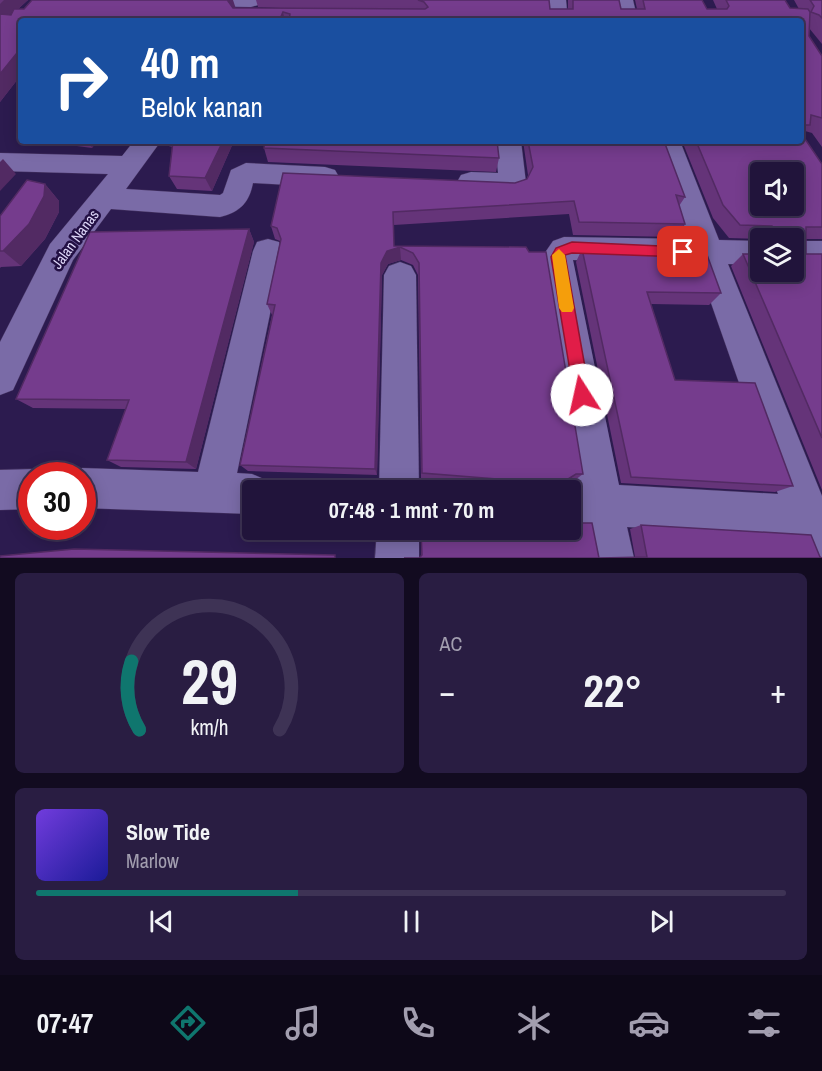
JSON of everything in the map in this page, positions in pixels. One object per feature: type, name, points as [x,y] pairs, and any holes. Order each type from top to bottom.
[{"type":"street","points":[[185,0],[246,9],[266,15]]},
{"type":"street","points":[[556,0],[558,18]]},
{"type":"street","points":[[623,0],[627,18]]},
{"type":"street","name":"Jalan Nanas","points":[[0,378],[61,253],[146,144]]},
{"type":"street","points":[[451,181],[511,184],[513,181],[508,144]]},
{"type":"street","points":[[668,144],[708,252],[815,517],[822,556]]},
{"type":"street","points":[[0,162],[130,165]]},
{"type":"street","points":[[105,198],[220,206],[233,202],[241,177],[246,173],[355,178]]},
{"type":"street","points":[[612,558],[586,503],[557,257],[564,249],[572,248],[750,253]]},
{"type":"street","points":[[213,493],[268,251]]},
{"type":"street","points":[[804,253],[822,254]]},
{"type":"street","points":[[399,480],[400,275]]},
{"type":"street","points":[[0,490],[18,489]]},
{"type":"street","points":[[96,489],[242,494]]},
{"type":"street","points":[[586,503],[815,517]]},
{"type":"street","points":[[397,558],[398,540]]},
{"type":"building","points":[[32,0],[229,0],[233,8],[425,9],[428,7],[424,2],[418,0],[549,0],[550,9],[573,9],[573,0],[619,0],[621,9],[645,9],[643,0],[702,0],[707,9],[727,9],[729,6],[726,0],[785,0],[790,8],[808,9],[810,12],[809,36],[822,56],[822,118],[811,115],[810,125],[804,125],[804,18],[289,18],[290,14],[283,12],[280,18],[18,18],[18,52],[0,74],[0,14],[11,15],[14,9],[24,9]]},
{"type":"building","points":[[810,0],[822,0],[822,18],[811,12],[814,6]]},
{"type":"building","points":[[804,137],[822,164],[822,227],[806,227],[806,254],[822,254],[822,438],[755,282],[804,282],[804,228],[740,225],[723,205],[697,144],[804,144]]},
{"type":"building","points":[[173,144],[222,144],[205,178],[169,176]]},
{"type":"building","points":[[265,144],[497,144],[499,158],[264,148]]},
{"type":"building","points":[[529,144],[665,144],[685,197],[676,195],[685,224],[579,222],[574,201],[393,212],[394,246],[526,247],[529,252],[546,252],[583,474],[576,474],[566,480],[510,480],[422,473],[419,263],[413,253],[400,247],[387,251],[381,263],[375,469],[240,465],[275,305],[267,304],[281,239],[277,228],[271,226],[283,173],[515,183],[527,179],[533,167]]},
{"type":"building","points":[[27,180],[45,184],[44,196],[29,224],[3,251],[0,251],[0,216]]},
{"type":"building","points":[[249,229],[186,462],[107,460],[129,400],[16,399],[90,232]]},
{"type":"building","points":[[582,249],[706,252],[721,293],[647,292],[675,380],[755,383],[793,486],[631,477]]},
{"type":"building","points":[[743,254],[750,254],[750,270]]},
{"type":"building","points":[[581,523],[592,523],[599,558],[419,558],[422,555],[421,540],[581,540]]},
{"type":"building","points":[[641,525],[811,535],[822,558],[599,558],[647,557]]},
{"type":"building","points":[[74,549],[335,555],[335,558],[0,558],[0,556]]},
{"type":"slow traffic","points":[[559,255],[557,257],[567,308]]},
{"type":"route","points":[[582,395],[557,257],[560,251],[572,248],[683,252]]}]
